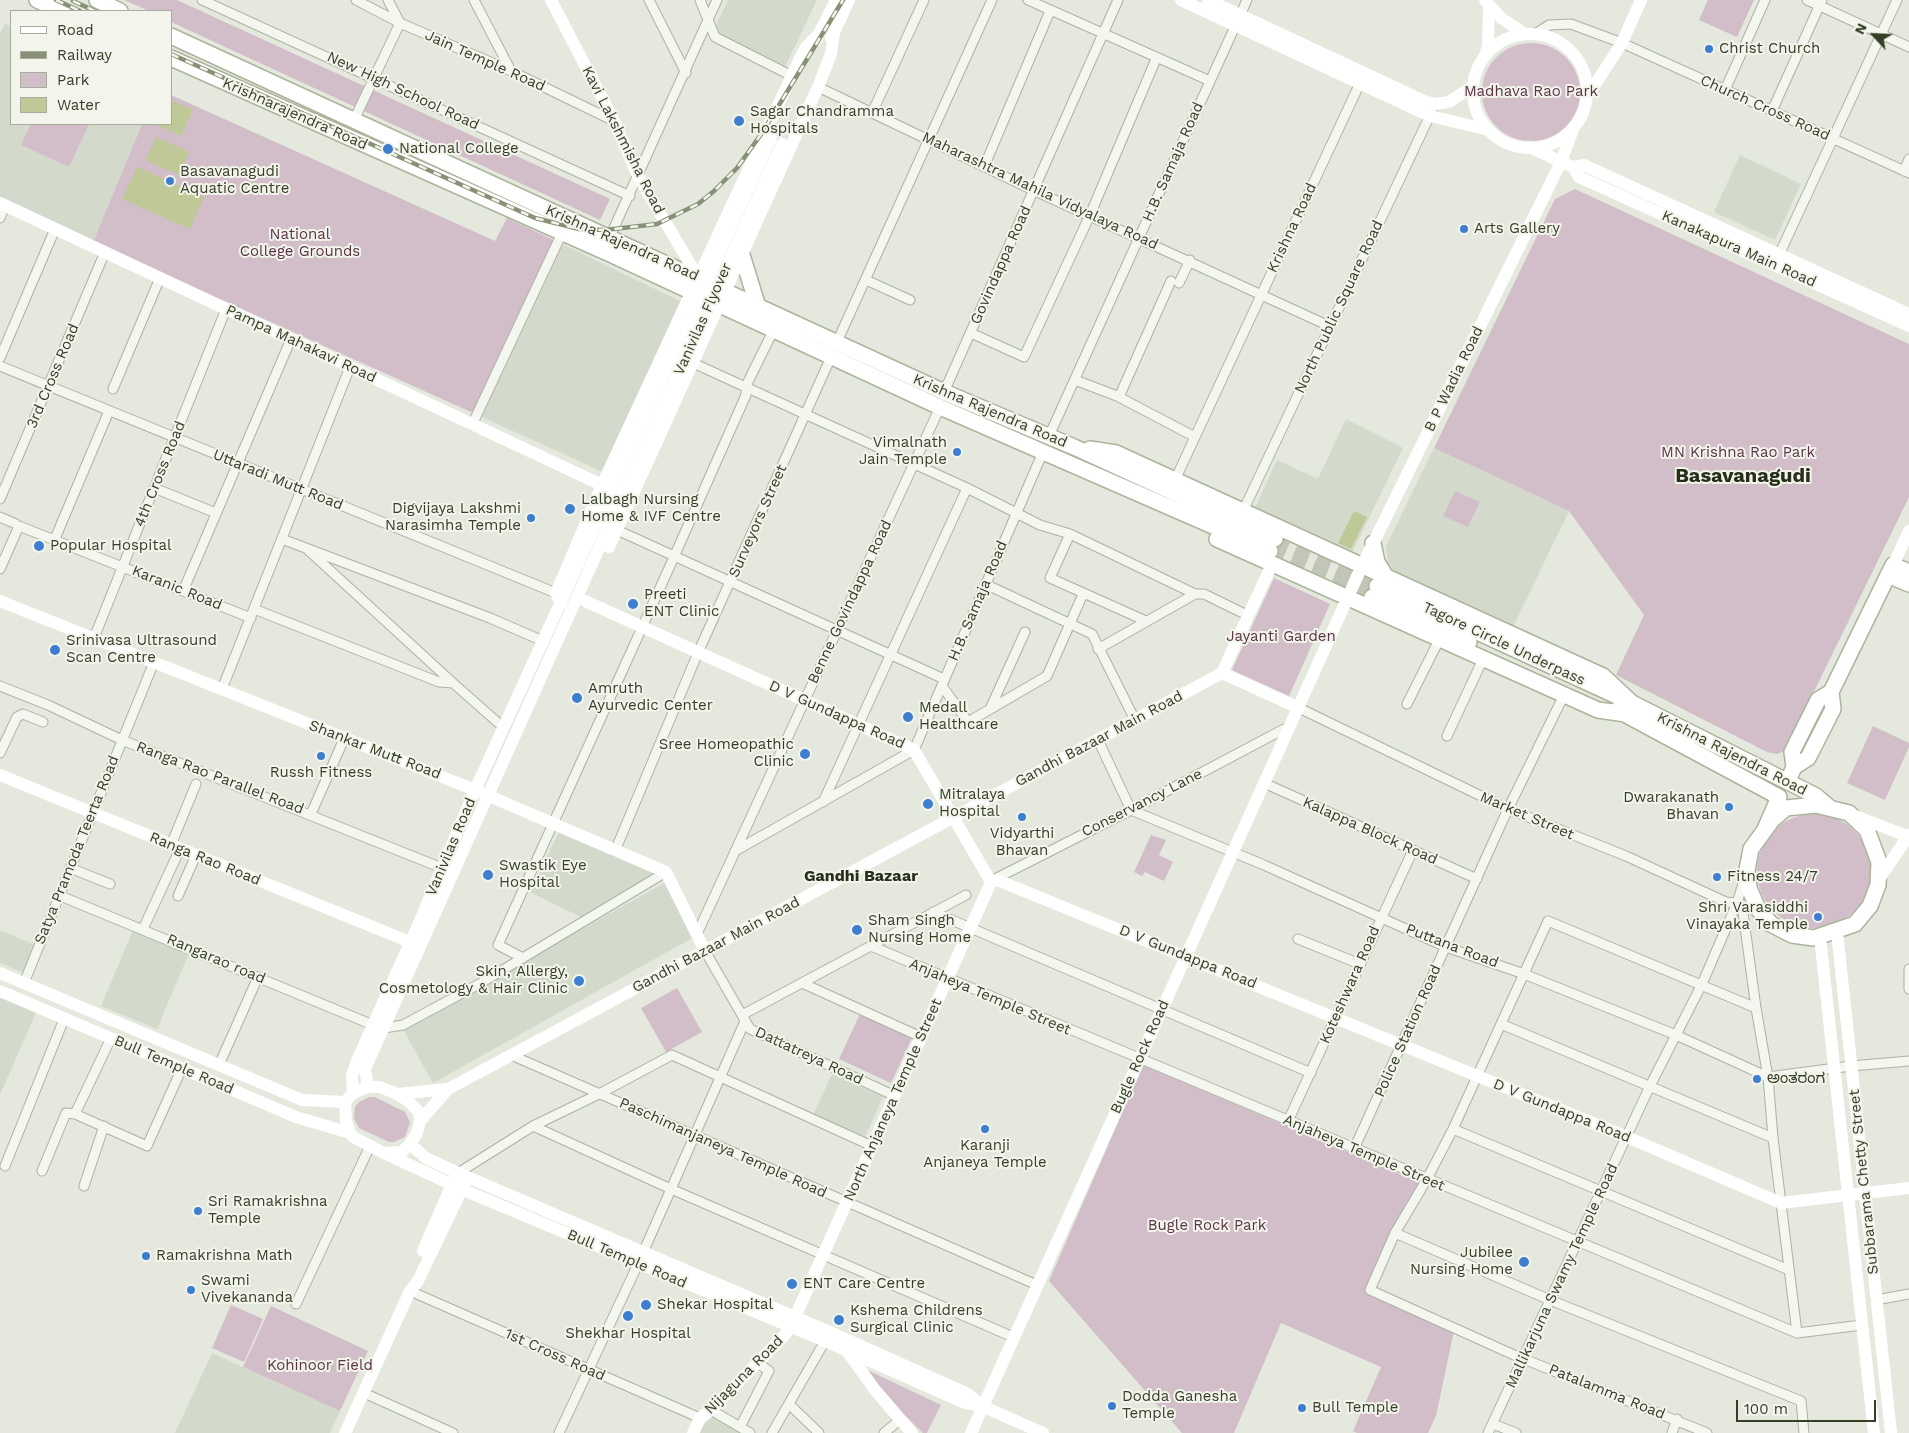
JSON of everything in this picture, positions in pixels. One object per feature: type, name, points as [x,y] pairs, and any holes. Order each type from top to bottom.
[{"type":"main road","points":[[37,0],[61,10]]},
{"type":"main road","points":[[97,0],[118,10]]},
{"type":"main road","name":"Kavi Lakshmisha Road","points":[[552,0],[614,121],[638,178],[698,277]]},
{"type":"main road","points":[[558,598],[602,486],[691,292],[806,47],[820,33],[836,0]]},
{"type":"main road","points":[[579,604],[617,530],[818,87],[831,54],[834,32],[849,0]]},
{"type":"main road","points":[[1181,0],[1238,20],[1424,101],[1435,104],[1449,102],[1473,86]]},
{"type":"main road","points":[[1208,0],[1238,20],[1360,83],[1430,116],[1489,130]]},
{"type":"main road","points":[[1529,147],[1547,145],[1562,138],[1574,127],[1586,98],[1622,43],[1641,0]]},
{"type":"main road","points":[[1487,3],[1511,26],[1530,34],[1556,40],[1573,53],[1584,74],[1586,98]]},
{"type":"main road","points":[[1487,3],[1488,46],[1477,70],[1473,86],[1474,102],[1480,117],[1489,130],[1505,143],[1529,147],[1567,164],[1584,165],[1909,314]]},
{"type":"main road","name":"Vanivilas Flyover","points":[[777,141],[834,32]]},
{"type":"main road","name":"Vanivilas Flyover","points":[[558,598],[620,486],[777,141],[820,33]]},
{"type":"main road","points":[[1485,56],[1496,45],[1510,38],[1530,34]]},
{"type":"main road","name":"Krishna Rajendra Road","points":[[172,36],[354,120],[607,245],[698,277],[758,307],[837,342],[942,400],[1042,452],[1076,467],[1100,485],[1272,551]]},
{"type":"main road","name":"Krishnarajendra Road","points":[[172,58],[562,233],[607,245],[719,306]]},
{"type":"main road","name":"B P Wadia Road","points":[[1299,708],[1373,543],[1567,164],[1574,127]]},
{"type":"main road","name":"Kanakapura Main Road","points":[[1567,164],[1579,177],[1909,326]]},
{"type":"main road","name":"Pampa Mahakavi Road","points":[[3,204],[602,486]]},
{"type":"main road","points":[[742,255],[758,307]]},
{"type":"main road","name":"Krishna Rajendra Road","points":[[719,306],[830,357],[942,400],[1049,436],[1074,447]]},
{"type":"main road","points":[[1074,447],[1116,453],[1362,566],[1378,587],[1603,676],[1629,708]]},
{"type":"main road","points":[[1074,447],[1272,551],[1347,598],[1598,710],[1629,708]]},
{"type":"main road","name":"Vanivilas Flyover","points":[[579,604],[620,486]]},
{"type":"main road","points":[[1779,797],[1794,767],[1808,758],[1833,709],[1831,692],[1909,531]]},
{"type":"main road","points":[[1373,543],[1377,562],[1378,587]]},
{"type":"main road","points":[[1272,551],[1248,616],[1222,673],[1299,708]]},
{"type":"main road","points":[[1890,570],[1909,572]]},
{"type":"main road","points":[[1890,570],[1909,584]]},
{"type":"main road","name":"Tagore Circle Underpass","points":[[1378,587],[1629,708]]},
{"type":"main road","name":"Vanivilas Road","points":[[378,1026],[410,942],[475,790],[543,642],[558,598]]},
{"type":"main road","name":"Shankar Mutt Road","points":[[0,601],[488,795],[666,872]]},
{"type":"main road","name":"Vanivilas Road","points":[[349,1098],[352,1076],[432,921],[488,795],[579,604]]},
{"type":"main road","name":"D V Gundappa Road","points":[[579,604],[641,626],[914,750],[993,880],[1335,1017],[1627,1137],[1780,1203],[1909,1188]]},
{"type":"main road","name":"Gandhi Bazaar Main Road","points":[[448,1089],[1222,673]]},
{"type":"main road","name":"Bugle Rock Road","points":[[971,1433],[1185,956],[1299,708]]},
{"type":"main road","name":"Krishna Rajendra Road","points":[[1629,708],[1816,796],[1830,808]]},
{"type":"main road","name":"Krishna Rajendra Road","points":[[1629,708],[1779,797],[1765,829]]},
{"type":"main road","name":"Ranga Rao Road","points":[[0,775],[410,942]]},
{"type":"main road","points":[[1816,805],[1830,808],[1849,813],[1909,836],[1879,879],[1870,906],[1855,924],[1820,937],[1792,935],[1771,924],[1761,912],[1749,888],[1747,870],[1752,849],[1765,829],[1786,808],[1816,805]]},
{"type":"main road","points":[[1849,813],[1867,830],[1875,846],[1879,862],[1879,879]]},
{"type":"main road","points":[[666,872],[705,951]]},
{"type":"main road","name":"North Anjaneya Temple Street","points":[[792,1322],[993,880]]},
{"type":"main road","name":"Subbarama Chetty Street","points":[[1837,932],[1890,1433]]},
{"type":"main road","name":"Subbarama Chetty Street","points":[[1820,937],[1874,1433]]},
{"type":"main road","name":"Bull Temple Road","points":[[0,973],[302,1100],[349,1098]]},
{"type":"main road","name":"Bull Temple Road","points":[[0,991],[296,1117],[350,1133]]},
{"type":"main road","points":[[368,1087],[366,1069],[378,1026]]},
{"type":"main road","points":[[368,1087],[380,1087],[397,1094],[415,1106],[419,1112],[420,1121],[417,1132],[410,1144],[402,1152],[384,1153],[353,1137],[350,1133],[346,1120],[349,1098],[368,1087]]},
{"type":"main road","points":[[397,1094],[448,1089]]},
{"type":"main road","points":[[420,1121],[448,1089]]},
{"type":"main road","name":"Bull Temple Road","points":[[410,1144],[426,1158],[643,1251],[792,1322],[825,1342],[965,1404],[982,1406]]},
{"type":"main road","name":"Bull Temple Road","points":[[384,1153],[457,1187],[638,1264],[792,1322],[968,1394],[982,1406],[1043,1433]]},
{"type":"main road","points":[[345,1433],[410,1291],[410,1282],[463,1175]]},
{"type":"main road","name":"Nijaguna Road","points":[[693,1433],[700,1418],[711,1410],[758,1363],[792,1322]]},
{"type":"main road","points":[[846,1351],[875,1390],[912,1433]]},
{"type":"street","name":"New High School Road","points":[[202,0],[374,77],[630,196]]},
{"type":"street","name":"Jain Temple Road","points":[[356,0],[400,23],[511,71],[614,121]]},
{"type":"street","points":[[354,120],[400,23],[388,0]]},
{"type":"street","points":[[474,0],[511,71]]},
{"type":"street","points":[[649,0],[686,73]]},
{"type":"street","points":[[700,0],[709,18],[715,37],[792,76]]},
{"type":"street","points":[[607,245],[686,73],[717,0]]},
{"type":"street","points":[[872,113],[924,0]]},
{"type":"street","points":[[837,342],[992,0]]},
{"type":"street","points":[[1028,0],[1210,81]]},
{"type":"street","name":"Govindappa Road","points":[[942,400],[1118,0]]},
{"type":"street","name":"H.B. Samaja Road","points":[[1049,436],[1247,0]]},
{"type":"street","points":[[1725,90],[1765,0]]},
{"type":"street","points":[[1807,0],[1821,3],[1909,47]]},
{"type":"street","points":[[1779,255],[1897,0]]},
{"type":"street","points":[[1772,111],[1821,3]]},
{"type":"street","points":[[984,166],[1050,11]]},
{"type":"street","name":"Church Cross Road","points":[[1530,34],[1549,25],[1571,24],[1622,43],[1906,172]]},
{"type":"street","points":[[971,332],[1024,357],[1090,215],[1156,58]]},
{"type":"street","name":"Krishna Road","points":[[1175,480],[1360,83]]},
{"type":"street","name":"Maharashtra Mahila Vidyalaya Road","points":[[818,87],[1034,190],[1190,260],[1329,326]]},
{"type":"street","name":"North Public Square Road","points":[[1243,511],[1435,104]]},
{"type":"street","points":[[1906,172],[1909,159]]},
{"type":"street","points":[[0,218],[3,204]]},
{"type":"street","points":[[0,358],[55,229]]},
{"type":"street","points":[[472,425],[562,233]]},
{"type":"street","name":"3rd Cross Road","points":[[0,499],[105,252]]},
{"type":"street","points":[[1119,397],[1176,282],[1190,260]]},
{"type":"street","points":[[113,389],[160,278]]},
{"type":"street","points":[[866,280],[910,300]]},
{"type":"street","name":"4th Cross Road","points":[[94,638],[226,309]]},
{"type":"street","points":[[523,958],[498,945],[746,395],[746,386],[773,331]]},
{"type":"street","points":[[183,591],[291,340]]},
{"type":"street","name":"Surveyors Street","points":[[615,851],[699,652],[830,357]]},
{"type":"street","points":[[693,363],[967,488],[1040,525],[1070,534],[1195,594],[1204,594],[1248,616]]},
{"type":"street","name":"Uttaradi Mutt Road","points":[[0,366],[238,463],[558,598]]},
{"type":"street","points":[[222,689],[350,367]]},
{"type":"street","points":[[1075,380],[1119,397],[1195,437]]},
{"type":"street","name":"Benne Govindappa Road","points":[[697,934],[942,400]]},
{"type":"street","points":[[54,540],[109,411]]},
{"type":"street","name":"H.B. Samaja Road","points":[[914,750],[1042,452]]},
{"type":"street","points":[[154,488],[216,513]]},
{"type":"street","points":[[823,802],[967,488]]},
{"type":"street","name":"Karanic Road","points":[[0,517],[183,591],[252,613],[440,682],[453,683]]},
{"type":"street","points":[[0,569],[17,525]]},
{"type":"street","points":[[617,530],[891,654],[943,683],[968,722],[1047,676],[1083,594]]},
{"type":"street","points":[[1070,534],[1050,578],[1146,621]]},
{"type":"street","points":[[282,539],[490,618],[543,642]]},
{"type":"street","name":"Karanic Road","points":[[307,549],[504,728]]},
{"type":"street","points":[[985,584],[1092,634],[1135,720]]},
{"type":"street","points":[[1098,649],[1195,594]]},
{"type":"street","points":[[990,710],[1025,632]]},
{"type":"street","points":[[1407,704],[1439,640]]},
{"type":"street","points":[[1447,736],[1483,658]]},
{"type":"street","name":"Satya Pramoda Teerta Road","points":[[24,983],[58,895],[154,662]]},
{"type":"street","name":"Ranga Rao Parallel Road","points":[[0,686],[48,705],[122,740],[442,868]]},
{"type":"street","name":"Police Station Road","points":[[1354,1149],[1508,809],[1564,695]]},
{"type":"street","name":"Market Street","points":[[1299,708],[1508,809],[1626,856],[1726,902],[1739,904],[1761,912]]},
{"type":"street","points":[[0,753],[17,717],[22,714],[43,722]]},
{"type":"street","name":"Conservancy Lane","points":[[993,880],[1284,729],[1288,730]]},
{"type":"street","points":[[311,814],[344,739]]},
{"type":"street","points":[[1098,740],[1131,810]]},
{"type":"street","points":[[735,851],[914,750]]},
{"type":"street","name":"Kalappa Block Road","points":[[1264,783],[1477,879]]},
{"type":"street","points":[[144,929],[196,784]]},
{"type":"street","name":"Puttana Road","points":[[1131,810],[1232,854],[1264,865],[1446,947],[1524,974],[1676,1035],[1768,1077]]},
{"type":"street","name":"Koteshwara Road","points":[[1288,1121],[1413,850]]},
{"type":"street","points":[[178,896],[196,855]]},
{"type":"street","points":[[70,868],[110,884]]},
{"type":"street","name":"Mallikarjuna Swamy Temple Road","points":[[1488,1433],[1650,1086],[1702,984],[1739,904],[1747,870]]},
{"type":"street","points":[[378,1026],[403,1025],[523,958],[666,872]]},
{"type":"street","name":"Rangarao road","points":[[58,895],[378,1026]]},
{"type":"street","points":[[559,1433],[638,1264],[744,1018],[802,983],[966,895]]},
{"type":"street","points":[[1739,904],[1768,1077],[1780,1203],[1797,1334],[1862,1325]]},
{"type":"street","points":[[933,912],[1311,1073]]},
{"type":"street","points":[[1756,1008],[1548,921],[1453,1129],[1427,1179],[1395,1232],[1550,1300],[1801,1401],[1804,1433]]},
{"type":"street","points":[[1298,938],[1360,964]]},
{"type":"street","name":"Anjaheya Temple Street","points":[[871,946],[1797,1334]]},
{"type":"street","name":"Dattatreya Road","points":[[705,951],[750,1029],[895,1096]]},
{"type":"street","points":[[1909,969],[1909,989]]},
{"type":"street","points":[[219,1065],[258,977]]},
{"type":"street","points":[[802,983],[921,1037]]},
{"type":"street","points":[[5,1166],[64,1019]]},
{"type":"street","points":[[1501,1024],[1773,1138]]},
{"type":"street","points":[[75,1114],[111,1038]]},
{"type":"street","name":"Paschimanjaneya Temple Road","points":[[511,1055],[1037,1284]]},
{"type":"street","points":[[463,1175],[533,1126],[672,1055],[872,1146]]},
{"type":"street","points":[[1768,1077],[1851,1066],[1909,1061]]},
{"type":"street","points":[[42,1171],[66,1113],[75,1114],[148,1146],[182,1068]]},
{"type":"street","points":[[84,1186],[104,1126]]},
{"type":"street","points":[[533,1126],[671,1189],[1013,1337]]},
{"type":"street","points":[[1453,1129],[1789,1270]]},
{"type":"street","points":[[296,1304],[370,1146]]},
{"type":"street","name":"Patalamma Road","points":[[1395,1232],[1370,1290],[1524,1359],[1677,1419],[1707,1433]]},
{"type":"street","name":"1st Cross Road","points":[[410,1291],[700,1418]]},
{"type":"street","points":[[1876,1300],[1909,1294]]},
{"type":"street","points":[[772,1433],[825,1342]]},
{"type":"street","points":[[740,1427],[769,1371],[758,1363]]},
{"type":"street","points":[[364,1393],[453,1433]]},
{"type":"street","points":[[790,1405],[819,1433]]},
{"type":"street","points":[[711,1410],[750,1433]]},
{"type":"street","points":[[884,1433],[900,1419]]},
{"type":"street","points":[[1672,1433],[1677,1419]]},
{"type":"street","points":[[1493,1424],[1516,1433]]},
{"type":"shaded area","points":[[728,0],[817,0],[785,67],[712,33]]},
{"type":"shaded area","points":[[5,24],[10,26],[10,125],[142,125],[93,242],[0,200],[0,33]]},
{"type":"shaded area","points":[[1740,155],[1801,184],[1775,240],[1714,212]]},
{"type":"shaded area","points":[[562,244],[680,301],[603,472],[482,417]]},
{"type":"shaded area","points":[[1346,419],[1403,448],[1351,555],[1254,510],[1277,460],[1318,479]]},
{"type":"shaded area","points":[[1434,448],[1569,511],[1513,627],[1397,574],[1388,563],[1386,546]]},
{"type":"shaded area","points":[[559,832],[657,874],[581,917],[530,892]]},
{"type":"shaded area","points":[[664,883],[694,937],[433,1083],[403,1029]]},
{"type":"shaded area","points":[[0,930],[35,945],[24,973],[0,963]]},
{"type":"shaded area","points":[[133,930],[189,953],[157,1029],[101,1006]]},
{"type":"shaded area","points":[[0,994],[37,1010],[0,1095]]},
{"type":"shaded area","points":[[832,1074],[883,1097],[864,1139],[813,1115]]},
{"type":"shaded area","points":[[212,1353],[340,1411],[330,1433],[175,1433]]},
{"type":"shaded area","points":[[714,1414],[744,1433],[697,1433]]},
{"type":"green space","points":[[124,0],[177,0],[610,199],[600,220],[172,22],[172,10],[147,10]]},
{"type":"green space","points":[[1708,0],[1754,0],[1737,37],[1699,20]]},
{"type":"green space","name":"Madhava Rao Park","points":[[1531,43],[1550,46],[1566,57],[1577,73],[1580,92],[1577,111],[1566,127],[1550,138],[1531,141],[1512,138],[1496,127],[1485,111],[1482,92],[1485,73],[1496,57],[1512,46]]},
{"type":"green space","name":"National College Grounds","points":[[172,95],[495,241],[507,218],[562,244],[482,417],[93,242],[142,125],[172,125]]},
{"type":"green space","points":[[31,125],[89,125],[69,167],[21,145]]},
{"type":"green space","name":"MN Krishna Rao Park","points":[[1575,189],[1909,344],[1909,497],[1785,751],[1777,754],[1767,752],[1616,675],[1644,615],[1569,511],[1434,448],[1555,199]]},
{"type":"green space","points":[[1455,491],[1480,502],[1468,527],[1443,516]]},
{"type":"green space","name":"Jayanti Garden","points":[[1274,578],[1330,604],[1289,696],[1232,670]]},
{"type":"green space","points":[[1873,726],[1909,743],[1909,747],[1885,800],[1847,783]]},
{"type":"green space","points":[[1814,814],[1836,819],[1854,831],[1866,849],[1871,871],[1866,893],[1854,911],[1836,923],[1814,928],[1792,923],[1774,911],[1762,893],[1757,871],[1762,849],[1774,831],[1792,819]]},
{"type":"green space","points":[[1151,835],[1166,840],[1159,855],[1173,862],[1164,881],[1145,872],[1142,876],[1134,872]]},
{"type":"green space","points":[[677,988],[702,1032],[666,1052],[641,1008]]},
{"type":"green space","points":[[860,1014],[912,1038],[891,1083],[839,1059]]},
{"type":"green space","name":"Bugle Rock Park","points":[[1143,1065],[1421,1183],[1367,1292],[1454,1331],[1436,1416],[1428,1433],[1357,1433],[1353,1431],[1381,1367],[1281,1323],[1234,1433],[1182,1433],[1049,1281]]},
{"type":"green space","points":[[369,1097],[375,1097],[405,1112],[410,1122],[405,1137],[389,1142],[359,1128],[354,1118],[355,1107],[359,1102]]},
{"type":"green space","points":[[231,1305],[263,1319],[244,1362],[212,1348]]},
{"type":"green space","name":"Kohinoor Field","points":[[271,1306],[368,1351],[340,1411],[243,1367]]},
{"type":"green space","points":[[863,1368],[941,1405],[927,1433],[923,1433],[893,1404]]},
{"type":"water","points":[[172,100],[193,110],[181,136],[155,125],[172,125]]},
{"type":"water","points":[[156,137],[189,152],[179,175],[145,160]]},
{"type":"water","points":[[137,167],[204,197],[190,229],[122,199]]},
{"type":"water","points":[[1354,511],[1367,517],[1351,549],[1338,543]]},
{"type":"tunnel","points":[[1275,539],[1377,586]]},
{"type":"tunnel","points":[[1270,551],[1372,597]]},
{"type":"railway","points":[[56,0],[78,10]]},
{"type":"railway","points":[[172,54],[535,218],[579,229],[605,230],[657,224],[698,204],[714,191],[737,168],[762,133],[843,0]]},
{"type":"railway","points":[[73,1],[93,10]]},
{"type":"place","name":"Christ Church","points":[[1709,49]]},
{"type":"place","name":"Sagar Chandramma Hospitals","points":[[739,121]]},
{"type":"place","name":"National College","points":[[388,149]]},
{"type":"place","name":"Basavanagudi Aquatic Centre","points":[[170,181]]},
{"type":"place","name":"Arts Gallery","points":[[1464,229]]},
{"type":"place","name":"Vimalnath Jain Temple","points":[[957,452]]},
{"type":"place","name":"Lalbagh Nursing Home & IVF Centre","points":[[570,509]]},
{"type":"place","name":"Digvijaya Lakshmi Narasimha Temple","points":[[531,518]]},
{"type":"place","name":"Popular Hospital","points":[[39,546]]},
{"type":"place","name":"Preeti ENT Clinic","points":[[633,604]]},
{"type":"place","name":"Srinivasa Ultrasound Scan Centre","points":[[55,650]]},
{"type":"place","name":"Amruth Ayurvedic Center","points":[[577,698]]},
{"type":"place","name":"Medall Healthcare","points":[[908,717]]},
{"type":"place","name":"Sree Homeopathic Clinic","points":[[805,754]]},
{"type":"place","name":"Russh Fitness","points":[[321,756]]},
{"type":"place","name":"Mitralaya Hospital","points":[[928,804]]},
{"type":"place","name":"Dwarakanath Bhavan","points":[[1729,807]]},
{"type":"place","name":"Vidyarthi Bhavan","points":[[1022,817]]},
{"type":"place","name":"Swastik Eye Hospital","points":[[488,875]]},
{"type":"place","name":"Fitness 24/7","points":[[1717,877]]},
{"type":"place","name":"Shri Varasiddhi Vinayaka Temple","points":[[1818,917]]},
{"type":"place","name":"Sham Singh Nursing Home","points":[[857,930]]},
{"type":"place","name":"Skin, Allergy, Cosmetology & Hair Clinic","points":[[579,981]]},
{"type":"place","name":"ಅಂತರಂಗ","points":[[1757,1079]]},
{"type":"place","name":"Karanji Anjaneya Temple","points":[[985,1129]]},
{"type":"place","name":"Sri Ramakrishna Temple","points":[[198,1211]]},
{"type":"place","name":"Ramakrishna Math","points":[[146,1256]]},
{"type":"place","name":"Jubilee Nursing Home","points":[[1524,1262]]},
{"type":"place","name":"ENT Care Centre","points":[[792,1284]]},
{"type":"place","name":"Swami Vivekananda","points":[[191,1290]]},
{"type":"place","name":"Shekar Hospital","points":[[646,1305]]},
{"type":"place","name":"Shekhar Hospital","points":[[628,1316]]},
{"type":"place","name":"Kshema Childrens Surgical Clinic","points":[[839,1320]]},
{"type":"place","name":"Dodda Ganesha Temple","points":[[1112,1406]]},
{"type":"place","name":"Bull Temple","points":[[1302,1408]]},
{"type":"district","name":"Basavanagudi","points":[[1743,476]]},
{"type":"district","name":"Gandhi Bazaar","points":[[861,876]]}]
